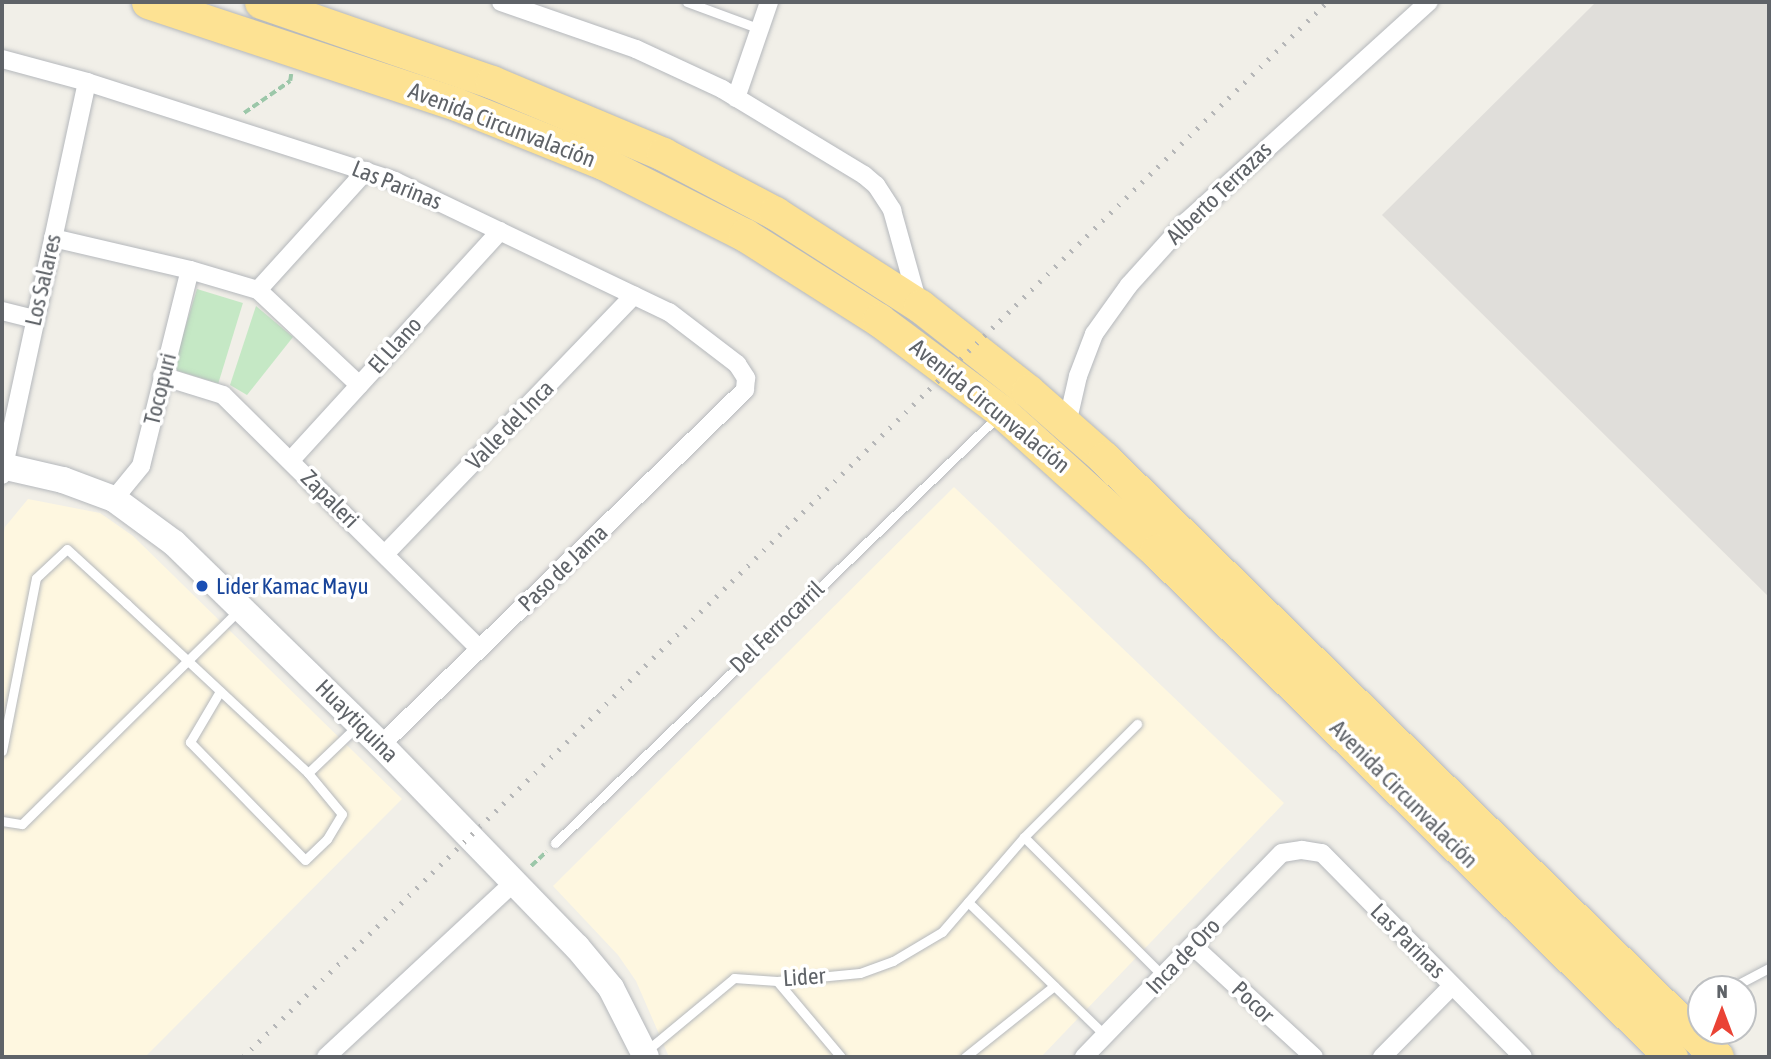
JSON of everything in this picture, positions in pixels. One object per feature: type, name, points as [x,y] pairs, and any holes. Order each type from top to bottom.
[{"type":"highway","name":"Avenida Circunvalación","points":[[148,2],[456,104],[603,163],[688,204],[837,291],[921,349],[1002,412],[1156,551],[1671,1057]]},
{"type":"highway","name":"Avenida Circunvalación","points":[[261,2],[435,61],[606,128],[775,213],[920,306],[1067,424],[1687,1009]]},
{"type":"street","name":"Avenida Circunvalación","points":[[501,2],[636,49],[736,98],[876,185],[892,210],[920,306]]},
{"type":"street","points":[[736,98],[769,2]]},
{"type":"street","name":"Alberto Terrazas","points":[[1067,424],[1078,376],[1094,334],[1129,285],[1186,222],[1429,2]]},
{"type":"street","name":"Las Parinas","points":[[2,59],[87,82],[395,181],[669,312],[737,364],[746,378],[745,390]]},
{"type":"street","name":"Los Salares","points":[[3,470],[33,319],[87,82]]},
{"type":"street","points":[[258,290],[366,171]]},
{"type":"street","name":"El Llano","points":[[291,460],[500,230]]},
{"type":"street","points":[[53,238],[190,270],[258,290],[359,385]]},
{"type":"street","name":"Tocopuri","points":[[114,499],[141,466],[190,270]]},
{"type":"street","name":"Valle del Inca","points":[[385,554],[634,295]]},
{"type":"street","points":[[2,312],[33,319]]},
{"type":"street","name":"Zapaleri","points":[[162,376],[223,395],[480,649]]},
{"type":"street","name":"Paso de Jama","points":[[381,745],[745,390]]},
{"type":"street","name":"Huaytiquina","points":[[3,470],[63,480],[114,499],[157,529],[243,607],[381,745],[595,967],[624,1009],[645,1055]]},
{"type":"street","name":"Las Parinas","points":[[1282,853],[1302,850],[1322,853],[1523,1057]]},
{"type":"street","name":"Inca de Oro","points":[[1084,1057],[1282,853]]},
{"type":"street","points":[[327,1057],[514,882]]},
{"type":"street","name":"Pocor","points":[[1193,946],[1314,1057]]},
{"type":"street","points":[[1382,1057],[1452,985]]},
{"type":"street","points":[[1286,1057],[1300,1044]]},
{"type":"lane","points":[[687,2],[760,29]]},
{"type":"lane","name":"Del Ferrocarril","points":[[555,843],[1002,412]]},
{"type":"lane","points":[[2,749],[36,578],[67,549],[188,661],[308,773],[342,814],[327,839],[305,860],[190,742],[220,691]]},
{"type":"lane","points":[[2,821],[22,824],[243,607]]},
{"type":"lane","points":[[308,773],[360,724]]},
{"type":"lane","name":"Lider","points":[[645,1055],[727,981],[740,976],[777,981],[860,973],[893,961],[942,932],[1024,836],[1137,724]]},
{"type":"lane","points":[[1024,836],[1164,976]]},
{"type":"lane","points":[[968,902],[1105,1035]]},
{"type":"lane","points":[[777,981],[841,1057]]},
{"type":"lane","points":[[965,1057],[1054,986]]},
{"type":"path","points":[[225,126],[290,81],[298,51]]},
{"type":"path","points":[[514,882],[555,843]]},
{"type":"shaded area","points":[[1596,2],[1769,2],[1769,597],[1382,215]]},
{"type":"shaded area","points":[[954,487],[1284,803],[1041,1057],[669,1057],[636,981],[618,955],[553,886]]},
{"type":"shaded area","points":[[28,499],[100,513],[133,536],[402,799],[145,1057],[2,1057],[2,542],[5,527]]},
{"type":"green space","points":[[197,289],[243,303],[218,383],[172,369]]},
{"type":"green space","points":[[256,306],[293,337],[247,395],[230,385]]},
{"type":"railway","points":[[243,1057],[1327,2]]},
{"type":"place","name":"Lider Kamac Mayu","points":[[202,586]]}]
